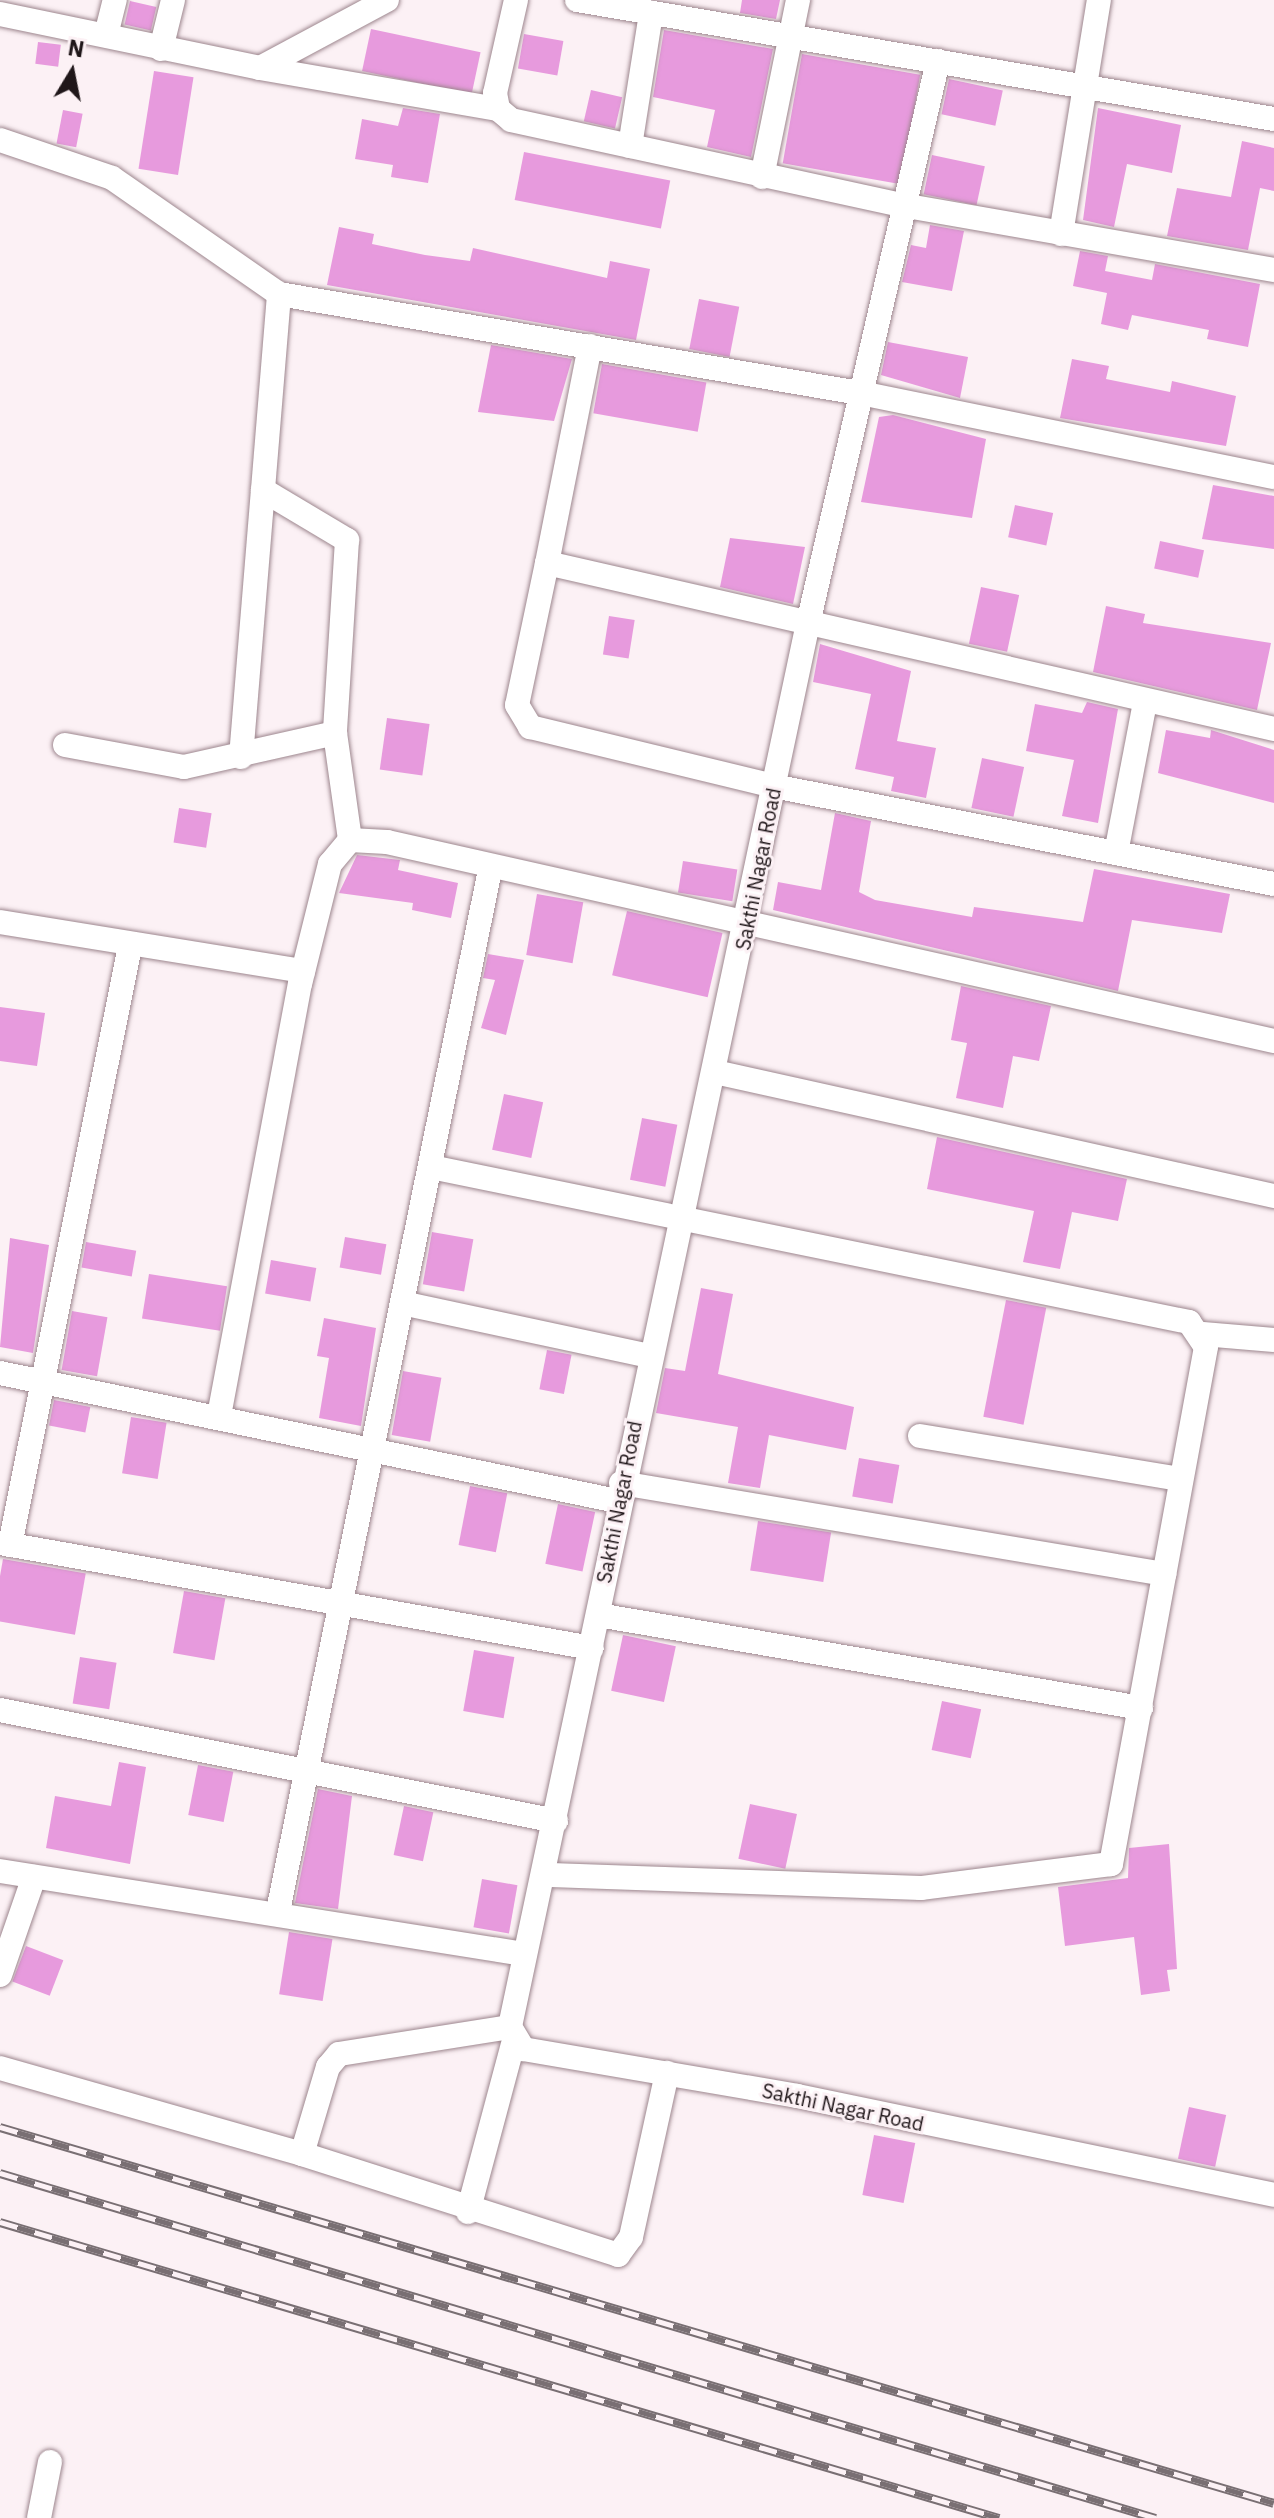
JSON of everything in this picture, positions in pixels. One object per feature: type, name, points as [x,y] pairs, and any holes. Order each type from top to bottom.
[{"type":"street","points":[[106,35],[115,0]]},
{"type":"street","points":[[161,49],[173,0]]},
{"type":"street","points":[[260,68],[387,0]]},
{"type":"street","points":[[498,109],[516,0]]},
{"type":"street","points":[[577,0],[938,61],[1085,82],[1274,119]]},
{"type":"street","points":[[762,177],[794,37],[798,0]]},
{"type":"street","points":[[1061,234],[1099,0]]},
{"type":"street","points":[[630,146],[651,13]]},
{"type":"street","points":[[0,14],[260,68],[498,109],[511,120],[762,177],[1061,234],[1274,270]]},
{"type":"street","name":"Sakthi Nagar Road","points":[[938,61],[865,394],[807,628],[773,786],[748,928],[679,1218],[619,1492],[592,1648],[524,1954],[512,2034],[523,2049],[667,2073],[1274,2195]]},
{"type":"street","points":[[0,140],[112,178],[279,294],[865,394],[1274,477]]},
{"type":"street","points":[[241,757],[279,294]]},
{"type":"street","points":[[590,346],[517,705],[522,720],[773,786],[1274,884]]},
{"type":"street","points":[[219,1416],[303,971],[330,864],[350,840],[335,733],[347,540],[263,490]]},
{"type":"street","points":[[547,563],[807,628],[1274,729]]},
{"type":"street","points":[[1116,853],[1145,703]]},
{"type":"street","points":[[65,745],[156,766],[241,757],[335,733]]},
{"type":"street","points":[[350,840],[387,842],[490,870],[748,928],[1274,1041]]},
{"type":"street","points":[[278,1911],[305,1767],[344,1601],[371,1452],[490,870]]},
{"type":"street","points":[[0,922],[130,946],[303,971]]},
{"type":"street","points":[[130,946],[5,1544],[344,1601],[592,1648]]},
{"type":"street","points":[[715,1072],[1274,1196]]},
{"type":"street","points":[[431,1167],[1189,1322],[1203,1334],[1274,1340]]},
{"type":"street","points":[[402,1303],[649,1356]]},
{"type":"street","points":[[543,1875],[921,1888],[1101,1870],[1116,1854],[1203,1334]]},
{"type":"street","points":[[0,1373],[38,1378],[219,1416],[371,1452],[1164,1574]]},
{"type":"street","points":[[920,1436],[1180,1479]]},
{"type":"street","points":[[598,1615],[1141,1708]]},
{"type":"street","points":[[0,1710],[305,1767],[556,1821]]},
{"type":"street","points":[[0,1871],[278,1911],[524,1954]]},
{"type":"street","points":[[0,1975],[34,1877]]},
{"type":"street","points":[[302,2154],[328,2067],[339,2054],[512,2034],[468,2212]]},
{"type":"street","points":[[0,2068],[302,2154],[468,2212],[600,2253],[624,2253],[667,2073]]},
{"type":"street","points":[[39,2518],[50,2462]]},
{"type":"building","points":[[742,0],[780,0],[776,19],[740,13]]},
{"type":"building","points":[[130,1],[156,7],[151,30],[125,24]]},
{"type":"building","points":[[371,29],[481,52],[472,94],[362,71]]},
{"type":"building","points":[[664,30],[773,49],[751,157],[707,147],[715,110],[653,97]]},
{"type":"building","points":[[524,34],[563,41],[557,75],[518,68]]},
{"type":"building","points":[[38,42],[61,45],[58,67],[35,64]]},
{"type":"building","points":[[802,54],[920,75],[901,184],[783,163]]},
{"type":"building","points":[[154,71],[194,77],[178,175],[139,169]]},
{"type":"building","points":[[949,79],[1003,90],[995,126],[942,114]]},
{"type":"building","points":[[591,90],[622,97],[615,128],[584,121]]},
{"type":"building","points":[[403,108],[440,114],[428,183],[391,177],[393,165],[355,159],[362,119],[398,126]]},
{"type":"building","points":[[1098,108],[1181,125],[1172,173],[1127,164],[1114,227],[1083,220]]},
{"type":"building","points":[[63,110],[83,114],[76,147],[57,143]]},
{"type":"building","points":[[1242,141],[1274,148],[1274,191],[1260,188],[1248,250],[1167,236],[1177,188],[1231,197]]},
{"type":"building","points":[[524,152],[670,180],[661,229],[515,200]]},
{"type":"building","points":[[932,155],[985,166],[977,205],[924,194]]},
{"type":"building","points":[[930,225],[964,231],[952,291],[902,282],[911,245],[926,248]]},
{"type":"building","points":[[339,227],[374,234],[372,244],[425,255],[470,261],[473,248],[607,278],[610,261],[650,269],[636,340],[327,285]]},
{"type":"building","points":[[1080,251],[1108,256],[1105,271],[1152,280],[1155,264],[1260,284],[1248,347],[1207,339],[1209,330],[1132,315],[1128,330],[1101,324],[1107,293],[1073,286]]},
{"type":"building","points":[[699,299],[739,307],[730,357],[689,349]]},
{"type":"building","points":[[888,342],[968,357],[960,398],[881,375]]},
{"type":"building","points":[[491,345],[572,359],[554,421],[478,412]]},
{"type":"building","points":[[1072,359],[1109,366],[1106,379],[1170,392],[1172,381],[1236,396],[1226,446],[1060,418]]},
{"type":"building","points":[[602,364],[706,382],[698,432],[593,413]]},
{"type":"building","points":[[893,415],[986,439],[972,518],[861,502],[879,417]]},
{"type":"building","points":[[1213,485],[1274,496],[1274,549],[1202,539]]},
{"type":"building","points":[[1015,505],[1053,513],[1046,545],[1008,537]]},
{"type":"building","points":[[730,538],[805,547],[793,604],[720,587]]},
{"type":"building","points":[[1160,541],[1204,550],[1198,578],[1154,568]]},
{"type":"building","points":[[981,587],[1019,595],[1007,652],[969,644]]},
{"type":"building","points":[[1106,606],[1145,614],[1143,623],[1271,643],[1257,710],[1093,672]]},
{"type":"building","points":[[609,616],[635,620],[629,659],[603,655]]},
{"type":"building","points":[[820,644],[911,671],[897,741],[936,748],[926,798],[891,791],[894,777],[855,769],[871,694],[813,682]]},
{"type":"building","points":[[1087,702],[1118,709],[1098,823],[1062,816],[1074,760],[1026,751],[1035,704],[1082,713]]},
{"type":"building","points":[[387,718],[430,724],[422,775],[380,769]]},
{"type":"building","points":[[1166,730],[1210,738],[1211,730],[1274,750],[1274,803],[1158,773]]},
{"type":"building","points":[[982,758],[1024,767],[1013,817],[971,808]]},
{"type":"building","points":[[179,808],[212,813],[206,848],[174,843]]},
{"type":"building","points":[[835,813],[871,821],[859,892],[875,900],[972,917],[974,907],[1083,922],[1094,869],[1230,894],[1222,933],[1132,920],[1118,991],[773,910],[778,882],[821,890]]},
{"type":"building","points":[[357,855],[400,860],[398,870],[458,883],[451,918],[412,910],[413,903],[339,893]]},
{"type":"building","points":[[683,861],[737,870],[732,901],[678,893]]},
{"type":"building","points":[[537,894],[583,902],[573,963],[526,955]]},
{"type":"building","points":[[627,911],[722,933],[708,997],[612,975]]},
{"type":"building","points":[[488,954],[524,960],[506,1035],[481,1028],[495,980],[483,978]]},
{"type":"building","points":[[961,986],[1051,1006],[1039,1061],[1013,1056],[1003,1108],[956,1098],[967,1043],[951,1040]]},
{"type":"building","points":[[0,1007],[45,1013],[37,1066],[0,1061]]},
{"type":"building","points":[[504,1094],[543,1102],[531,1158],[492,1150]]},
{"type":"building","points":[[642,1118],[677,1125],[665,1187],[630,1180]]},
{"type":"building","points":[[937,1137],[1127,1179],[1118,1221],[1072,1212],[1060,1269],[1023,1262],[1034,1211],[927,1189]]},
{"type":"building","points":[[432,1232],[473,1239],[464,1291],[423,1284]]},
{"type":"building","points":[[345,1237],[386,1244],[381,1275],[340,1268]]},
{"type":"building","points":[[10,1238],[49,1245],[33,1353],[0,1347]]},
{"type":"building","points":[[86,1242],[136,1251],[132,1276],[81,1268]]},
{"type":"building","points":[[271,1260],[316,1268],[310,1301],[265,1293]]},
{"type":"building","points":[[149,1274],[227,1286],[220,1331],[142,1318]]},
{"type":"building","points":[[701,1288],[733,1294],[718,1374],[854,1407],[846,1450],[769,1435],[760,1488],[728,1483],[738,1427],[656,1413],[665,1368],[685,1371]]},
{"type":"building","points":[[1006,1300],[1046,1308],[1024,1425],[983,1417]]},
{"type":"building","points":[[72,1311],[107,1317],[97,1376],[62,1370]]},
{"type":"building","points":[[324,1318],[376,1328],[361,1426],[319,1418],[329,1358],[317,1356]]},
{"type":"building","points":[[547,1350],[572,1355],[564,1394],[539,1389]]},
{"type":"building","points":[[403,1371],[441,1378],[430,1442],[392,1435]]},
{"type":"building","points":[[54,1400],[90,1407],[85,1433],[49,1426]]},
{"type":"building","points":[[131,1417],[167,1423],[158,1479],[122,1473]]},
{"type":"building","points":[[859,1458],[899,1465],[893,1504],[852,1496]]},
{"type":"building","points":[[470,1486],[507,1493],[496,1552],[459,1545]]},
{"type":"building","points":[[558,1504],[595,1512],[582,1572],[545,1564]]},
{"type":"building","points":[[758,1521],[831,1533],[823,1582],[750,1570]]},
{"type":"building","points":[[3,1559],[86,1574],[75,1635],[0,1621]]},
{"type":"building","points":[[184,1591],[225,1598],[214,1660],[173,1653]]},
{"type":"building","points":[[623,1635],[676,1646],[664,1702],[611,1691]]},
{"type":"building","points":[[474,1650],[514,1657],[504,1718],[463,1711]]},
{"type":"building","points":[[80,1657],[117,1663],[109,1709],[73,1703]]},
{"type":"building","points":[[942,1701],[981,1709],[971,1758],[932,1750]]},
{"type":"building","points":[[119,1762],[146,1767],[130,1864],[46,1848],[55,1796],[111,1806]]},
{"type":"building","points":[[198,1765],[233,1772],[224,1822],[188,1815]]},
{"type":"building","points":[[318,1789],[352,1796],[338,1909],[295,1903]]},
{"type":"building","points":[[750,1804],[797,1814],[785,1869],[738,1859]]},
{"type":"building","points":[[404,1806],[433,1812],[423,1861],[394,1855]]},
{"type":"building","points":[[1169,1844],[1177,1969],[1167,1970],[1170,1991],[1141,1995],[1134,1937],[1065,1946],[1058,1887],[1128,1878],[1129,1848]]},
{"type":"building","points":[[482,1879],[517,1885],[509,1934],[473,1927]]},
{"type":"building","points":[[289,1932],[332,1939],[323,2001],[279,1994]]},
{"type":"building","points":[[26,1946],[63,1960],[50,1996],[12,1981]]},
{"type":"building","points":[[1189,2107],[1226,2115],[1215,2167],[1178,2159]]},
{"type":"building","points":[[874,2135],[915,2143],[904,2203],[862,2195]]},
{"type":"railway","points":[[0,2127],[1274,2503]]},
{"type":"railway","points":[[0,2173],[1156,2518]]},
{"type":"railway","points":[[0,2222],[999,2518]]}]
